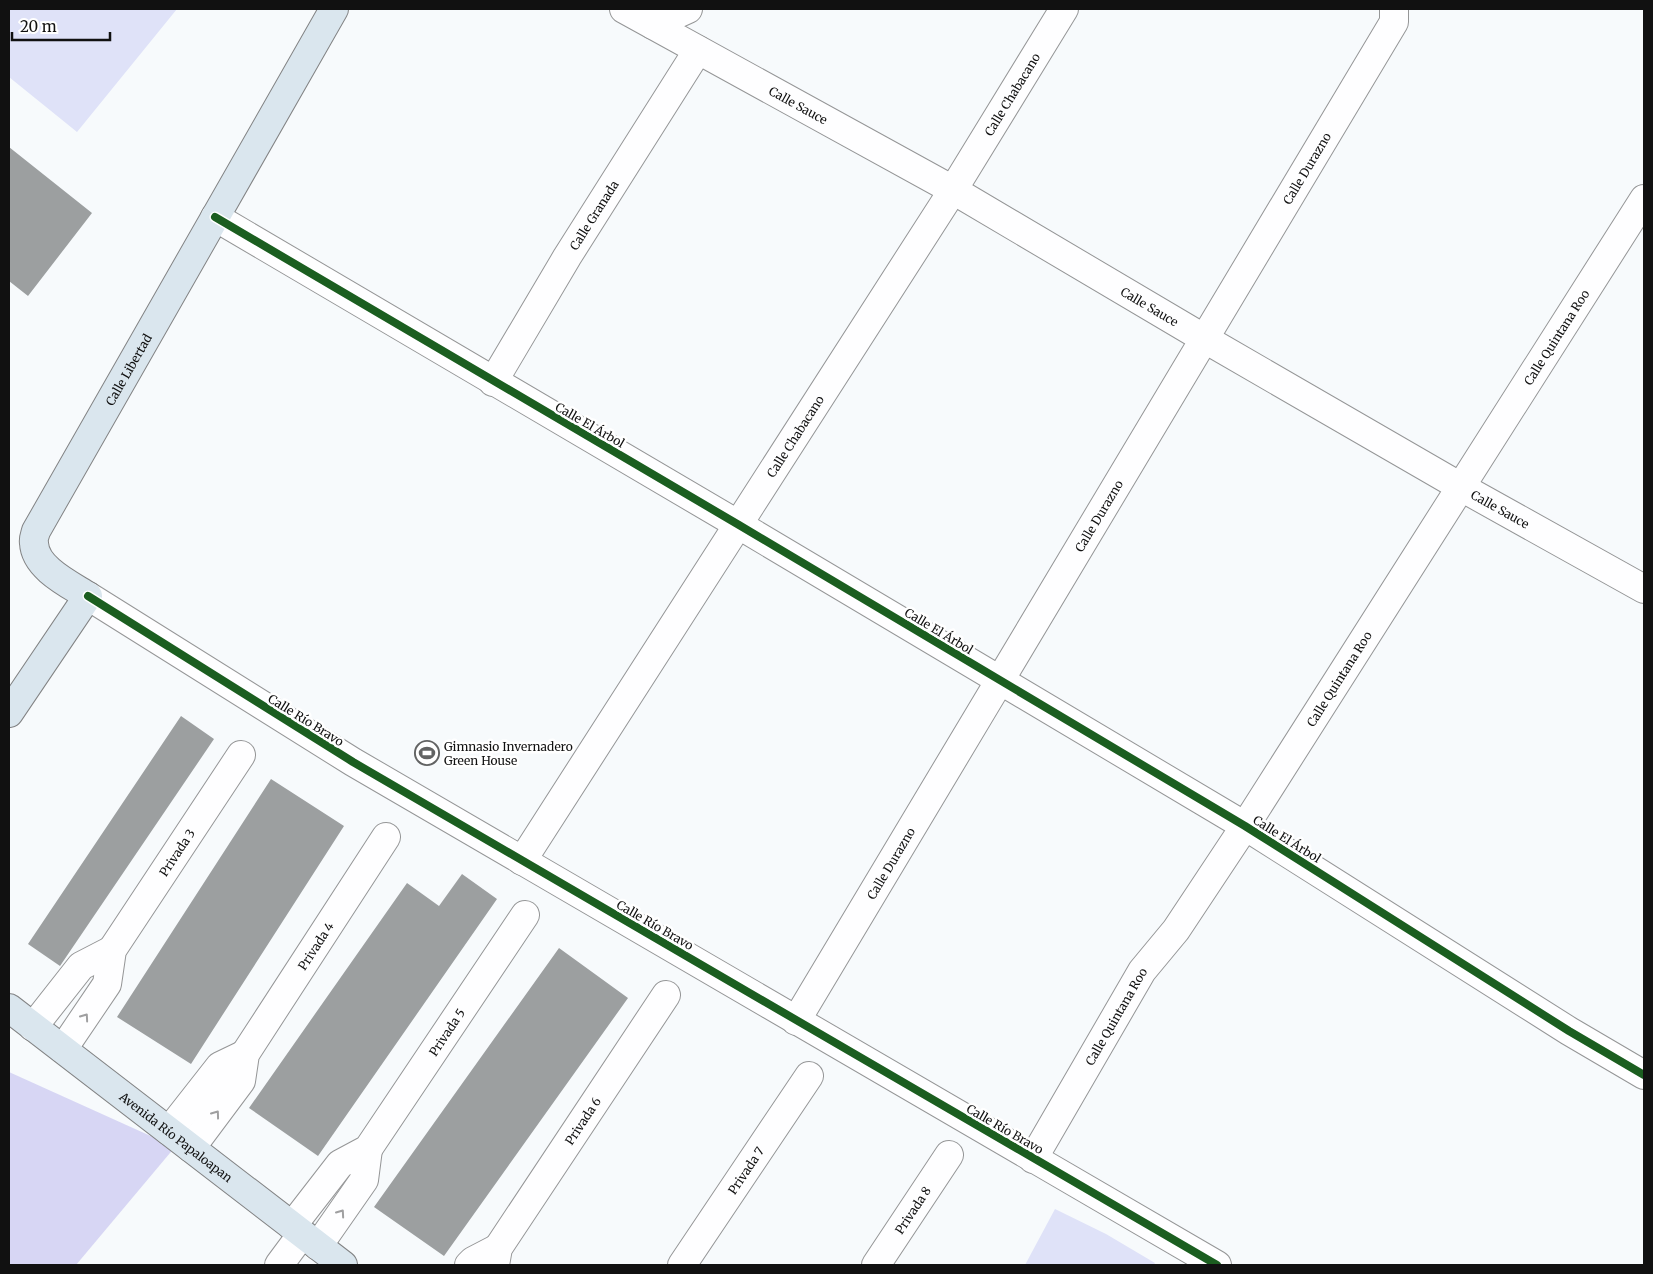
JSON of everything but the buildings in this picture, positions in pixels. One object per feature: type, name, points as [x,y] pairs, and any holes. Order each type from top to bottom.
[{"type":"main road","name":"Calle Libertad","points":[[88,596],[46,568],[36,552],[34,543],[36,531],[334,9]]},
{"type":"main road","points":[[9,713],[88,596]]},
{"type":"main road","name":"Avenida Río Papaloapan","points":[[9,1008],[343,1265]]},
{"type":"street","name":"Calle Sauce","points":[[624,9],[953,190],[1461,487],[1644,589]]},
{"type":"street","points":[[653,25],[688,9]]},
{"type":"street","name":"Calle Chabacano","points":[[522,860],[953,190],[1064,9]]},
{"type":"street","name":"Calle Durazno","points":[[796,1021],[1394,22],[1394,9]]},
{"type":"street","name":"Calle Granada","points":[[493,382],[567,257],[698,50]]},
{"type":"street","name":"Calle Quintana Roo","points":[[1033,1159],[1142,971],[1176,930],[1246,826],[1644,199]]},
{"type":"street","name":"Calle El Árbol","points":[[214,217],[739,525],[1246,826],[1569,1031],[1644,1075]]},
{"type":"street","name":"Calle Río Bravo","points":[[88,596],[345,757],[1217,1265]]},
{"type":"street","name":"Privada 3","points":[[63,1050],[108,984],[112,950],[242,754]]},
{"type":"street","name":"Privada 4","points":[[191,1148],[241,1081],[245,1054],[386,837]]},
{"type":"street","name":"Privada 5","points":[[279,1265],[304,1236],[340,1164],[368,1149],[525,915]]},
{"type":"street","name":"Privada 3","points":[[33,1027],[81,966],[112,950]]},
{"type":"street","name":"Privada 6","points":[[469,1265],[473,1261],[497,1256],[666,995]]},
{"type":"street","points":[[169,1131],[220,1066],[245,1054]]},
{"type":"street","name":"Privada 7","points":[[682,1265],[809,1076]]},
{"type":"street","name":"Privada 8","points":[[876,1265],[949,1155]]},
{"type":"shaded area","points":[[9,9],[177,9],[77,132],[9,77]]},
{"type":"shaded area","points":[[9,1072],[175,1147],[76,1265],[9,1265]]},
{"type":"shaded area","points":[[1055,1209],[1106,1234],[1155,1263],[1154,1265],[1025,1265]]},
{"type":"cycle path","points":[[215,217],[739,525],[1245,826],[1569,1031],[1644,1075]]},
{"type":"cycle path","points":[[88,596],[353,762],[1217,1265]]},
{"type":"place","name":"Gimnasio Invernadero Green House","points":[[427,753]]}]
